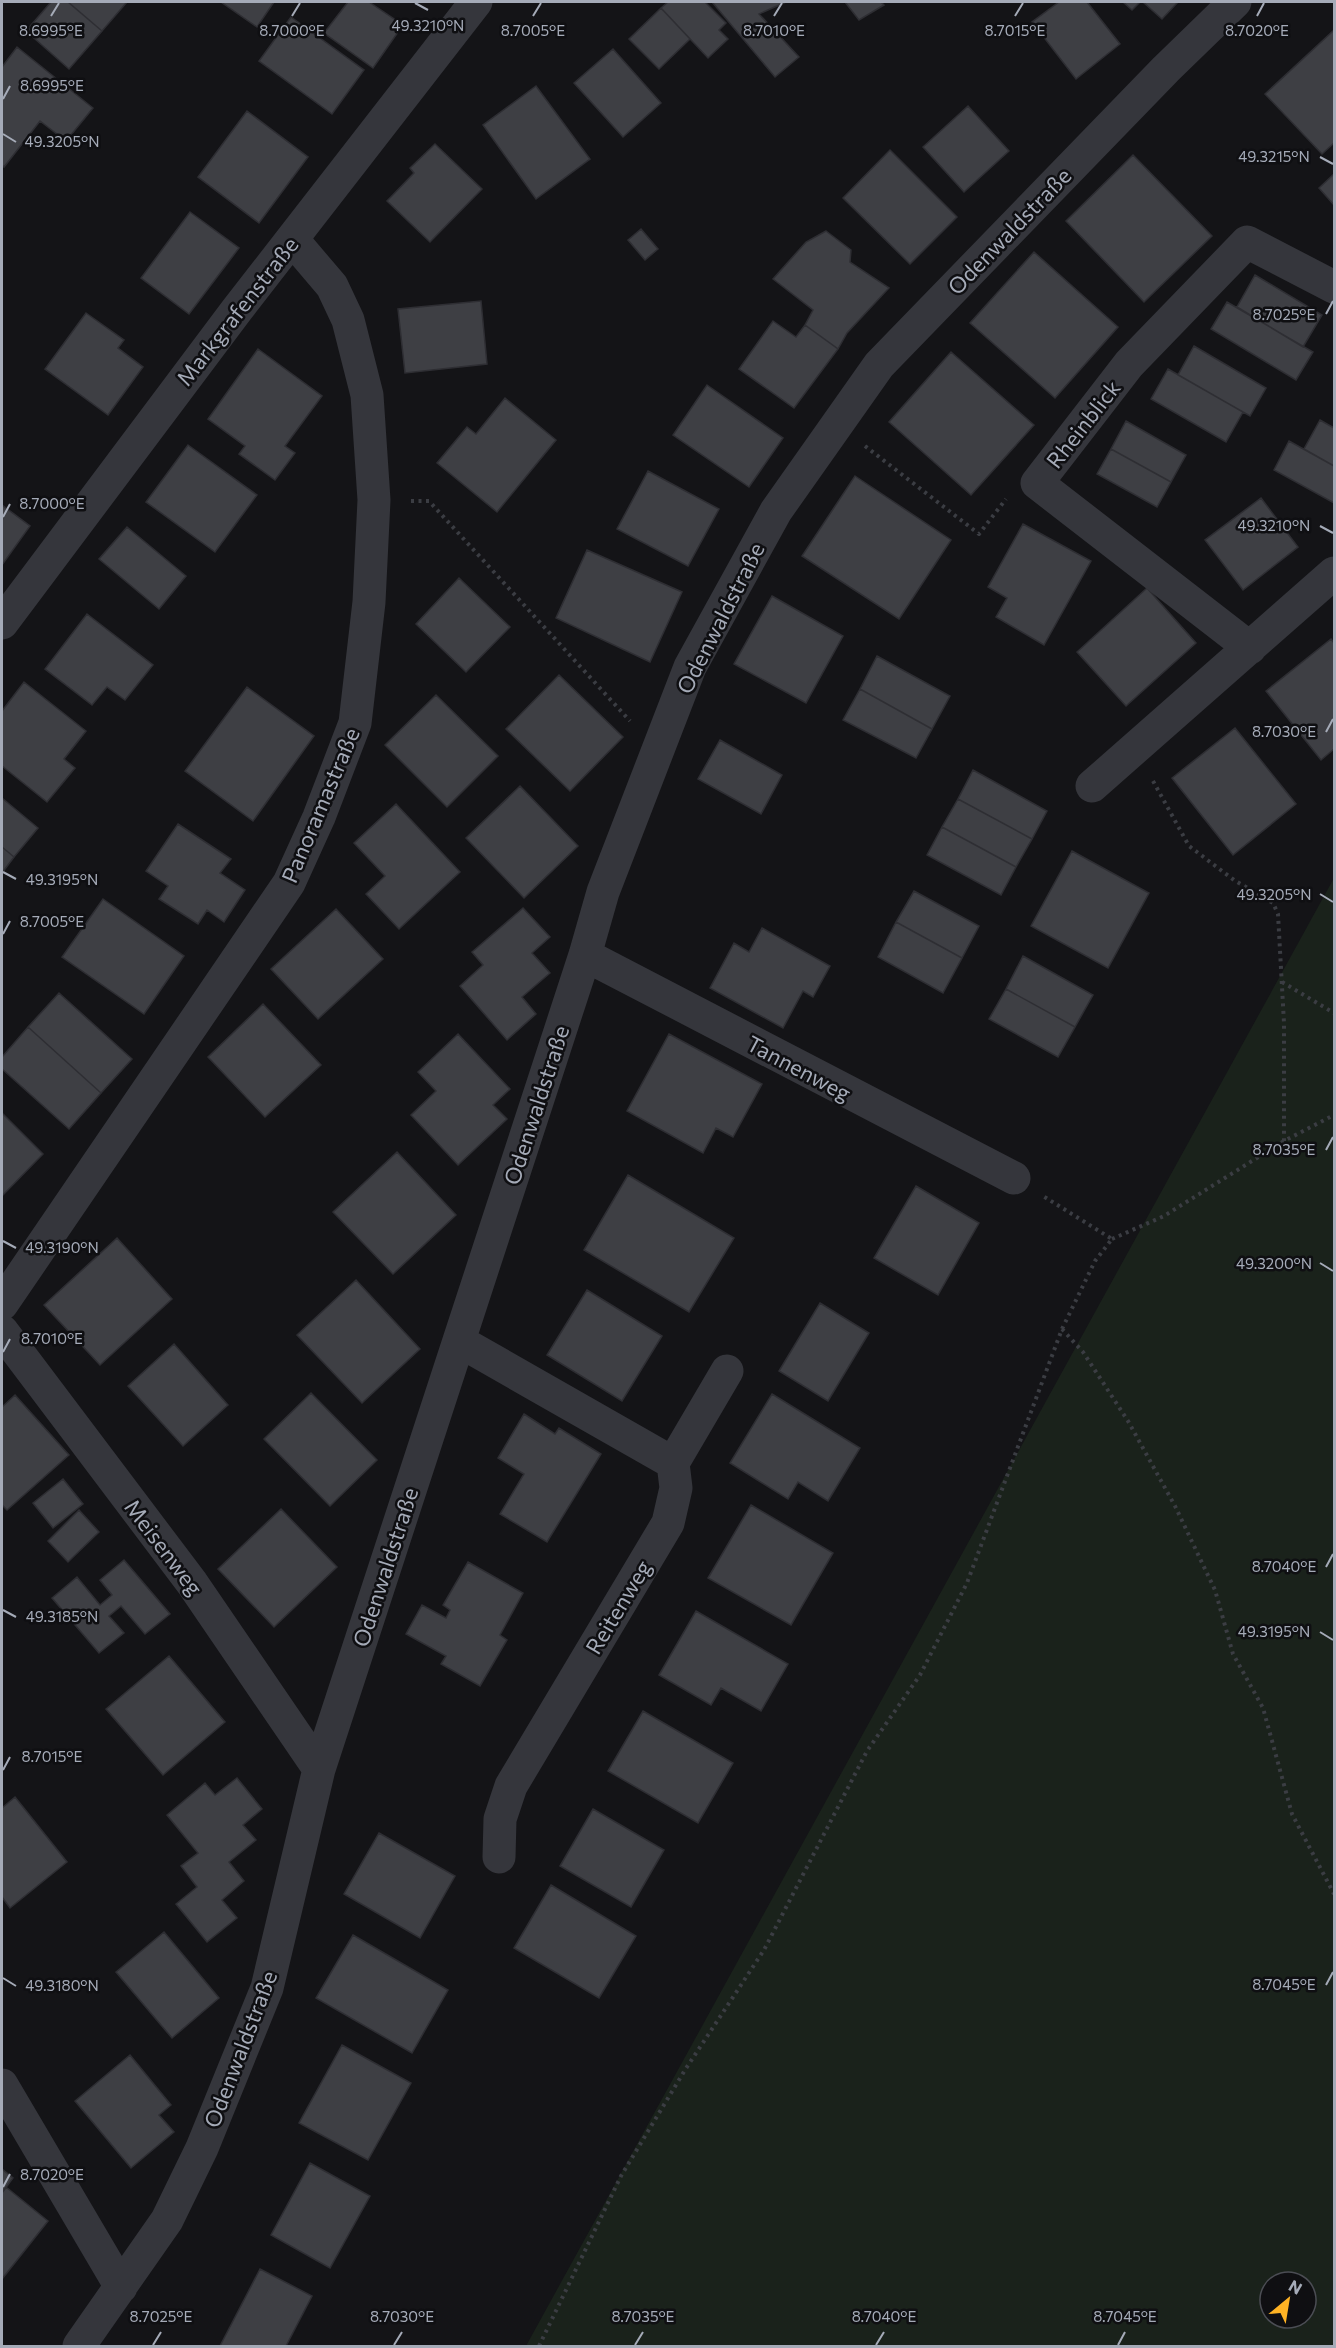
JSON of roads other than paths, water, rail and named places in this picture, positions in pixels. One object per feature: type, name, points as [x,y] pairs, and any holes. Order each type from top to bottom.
[{"type":"street","name":"Markgrafenstraße","points":[[2,623],[229,320],[476,2]]},
{"type":"street","name":"Odenwaldstraße","points":[[79,2346],[167,2220],[192,2169],[267,1988],[320,1769],[585,955],[603,892],[690,667],[776,511],[879,365],[1157,78],[1235,2]]},
{"type":"street","name":"Panoramastraße","points":[[2,1304],[289,884],[319,817],[355,723],[369,602],[374,500],[367,395],[348,320],[332,286],[292,239]]},
{"type":"street","name":"Rheinblick","points":[[1250,648],[1037,483],[1129,364],[1247,242],[1335,287]]},
{"type":"street","points":[[1092,786],[1335,573]]},
{"type":"street","name":"Tannenweg","points":[[585,955],[1014,1178]]},
{"type":"street","name":"Meisenweg","points":[[2,1331],[192,1583],[320,1769]]},
{"type":"street","points":[[459,1341],[673,1464],[727,1371]]},
{"type":"street","name":"Reitenweg","points":[[499,1857],[501,1819],[511,1786],[668,1523],[676,1488],[673,1464]]},
{"type":"street","points":[[2,2085],[121,2287]]}]
